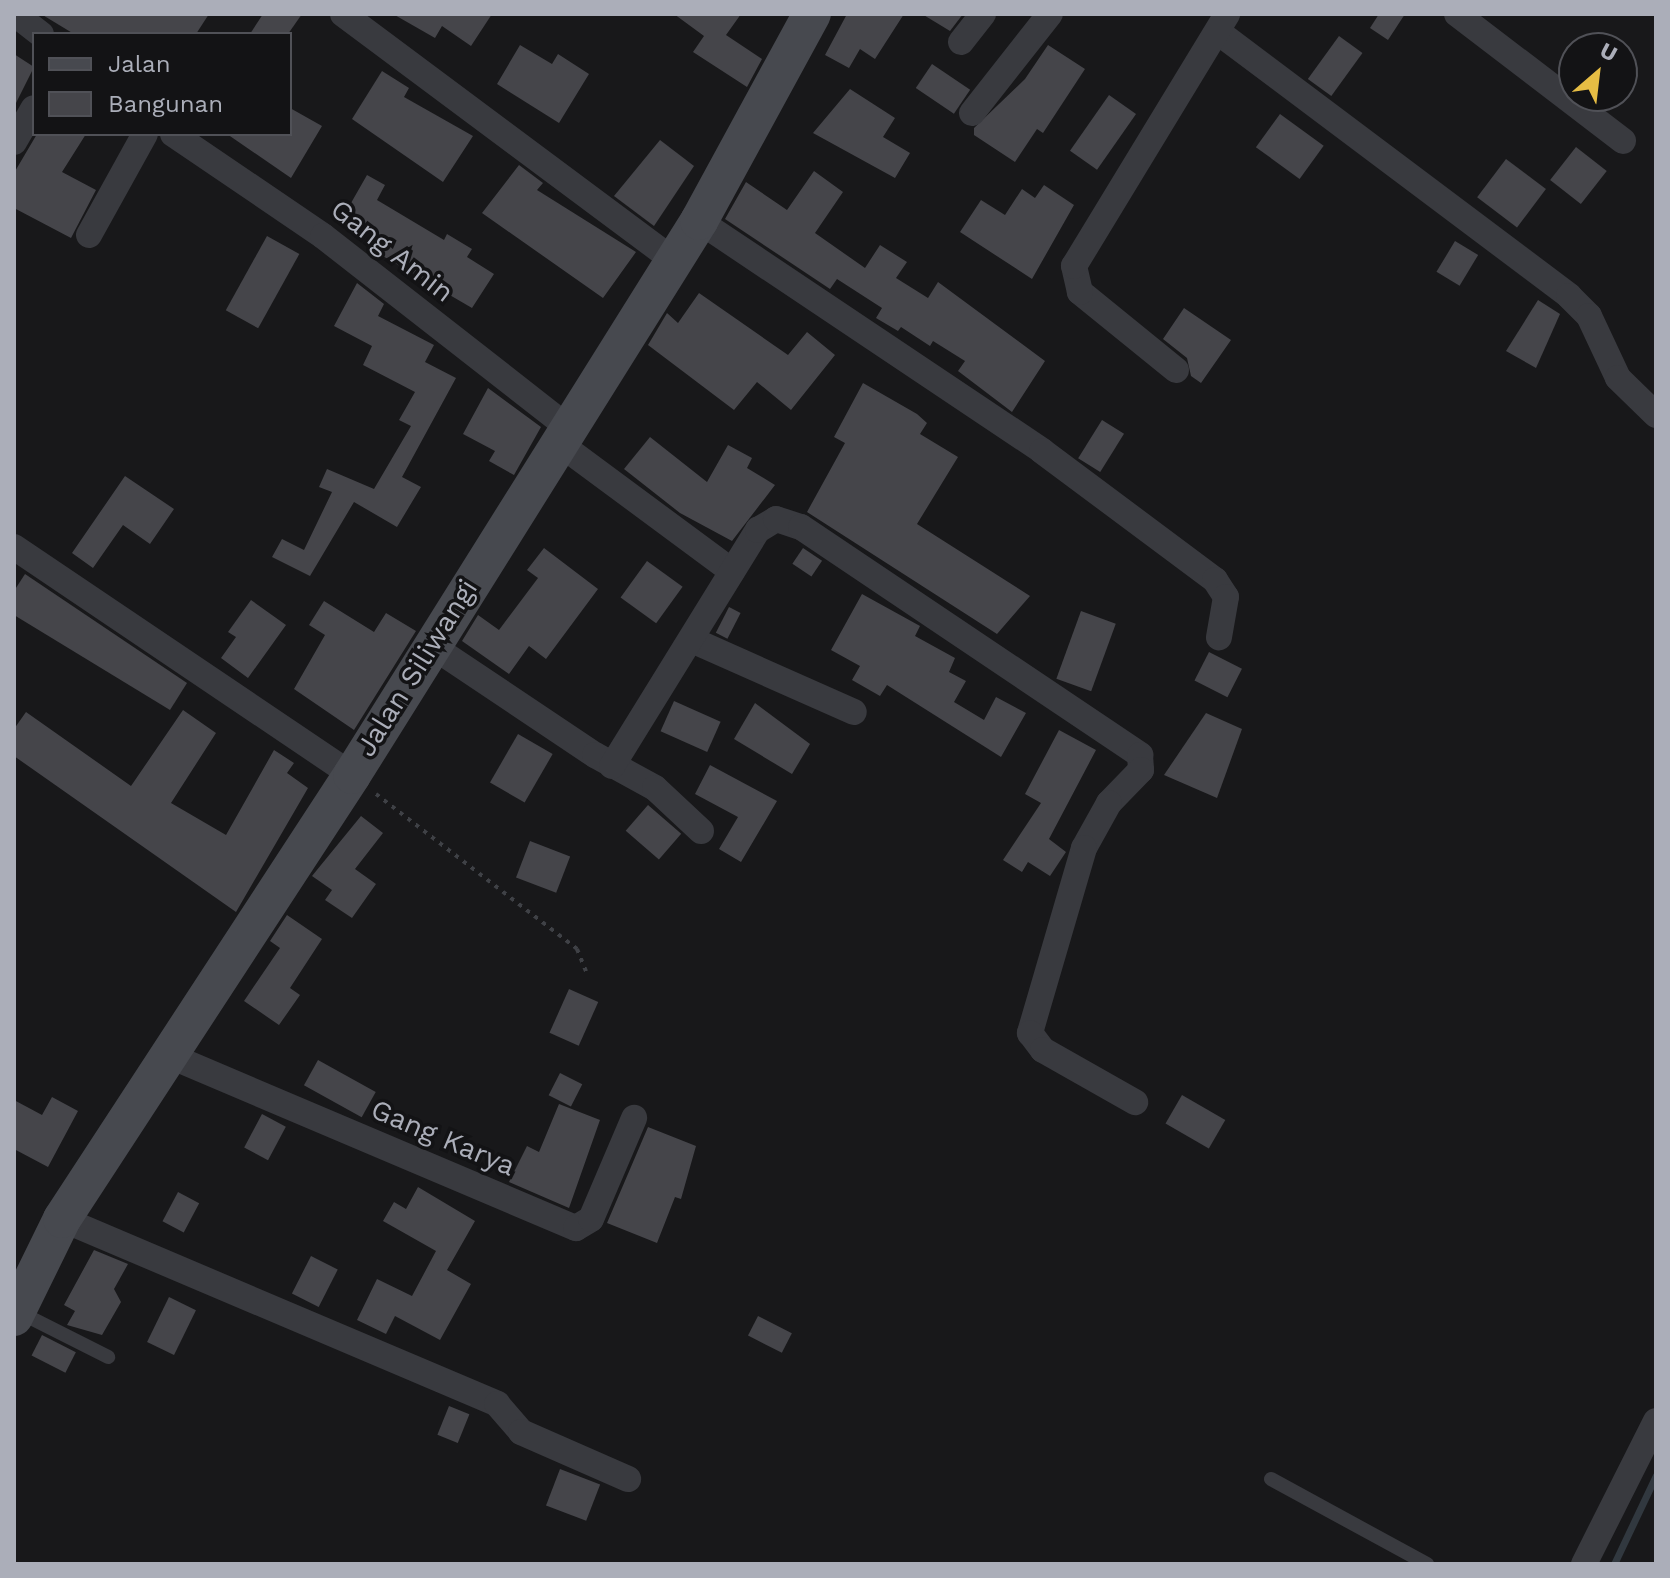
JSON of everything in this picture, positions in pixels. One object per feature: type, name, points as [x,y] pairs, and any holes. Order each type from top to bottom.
[{"type":"street","points":[[15,14],[38,32]]},
{"type":"street","points":[[343,14],[672,259]]},
{"type":"street","name":"Jalan Siliwangi","points":[[16,1315],[62,1219],[352,775],[561,433],[699,221],[812,14]]},
{"type":"street","points":[[961,42],[983,14]]},
{"type":"street","points":[[972,113],[1050,14]]},
{"type":"street","points":[[1457,14],[1623,141]]},
{"type":"street","points":[[1176,370],[1080,292],[1074,266],[1223,23],[1569,296],[1589,316],[1618,378],[1656,415]]},
{"type":"street","points":[[14,142],[32,111]]},
{"type":"street","points":[[89,235],[144,136]]},
{"type":"street","name":"Gang Amin","points":[[176,136],[323,236],[732,571]]},
{"type":"street","points":[[699,221],[1042,451],[1215,580],[1226,597],[1219,637]]},
{"type":"street","points":[[612,766],[765,521],[786,520],[1140,755],[1141,770],[1098,818],[1084,848],[1030,1020],[1033,1042],[1043,1050],[1135,1102]]},
{"type":"street","points":[[14,547],[352,775]]},
{"type":"street","points":[[692,640],[854,712]]},
{"type":"street","points":[[432,646],[612,766],[655,788],[701,831]]},
{"type":"street","name":"Gang Karya","points":[[168,1055],[576,1228],[591,1219],[634,1118]]},
{"type":"street","points":[[62,1219],[497,1404],[521,1432],[628,1479]]},
{"type":"street","points":[[1584,1564],[1656,1421]]},
{"type":"lane","points":[[16,1315],[108,1357]]},
{"type":"lane","points":[[1271,1479],[1427,1564]]},
{"type":"path","points":[[352,775],[577,949],[586,971]]},
{"type":"building","points":[[41,14],[209,14],[197,32],[71,32]]},
{"type":"building","points":[[263,14],[302,14],[289,32],[251,32]]},
{"type":"building","points":[[393,14],[492,14],[471,46],[442,26],[435,38]]},
{"type":"building","points":[[674,14],[741,14],[726,35],[762,59],[747,87],[693,52],[704,36]]},
{"type":"building","points":[[847,14],[904,14],[875,59],[860,49],[849,68],[825,55]]},
{"type":"building","points":[[922,14],[963,14],[950,31]]},
{"type":"building","points":[[1379,14],[1405,14],[1388,40],[1370,28]]},
{"type":"building","points":[[1339,36],[1362,53],[1331,96],[1308,79]]},
{"type":"building","points":[[520,45],[552,64],[558,54],[589,74],[559,123],[497,84]]},
{"type":"building","points":[[1048,45],[1085,69],[1043,133],[1037,129],[1015,162],[974,135],[974,128],[1025,79]]},
{"type":"building","points":[[14,54],[32,66],[32,71],[14,107]]},
{"type":"building","points":[[932,64],[970,90],[954,114],[916,88]]},
{"type":"building","points":[[382,71],[409,88],[404,97],[473,136],[443,182],[352,119]]},
{"type":"building","points":[[850,89],[895,118],[883,137],[910,153],[895,178],[813,133]]},
{"type":"building","points":[[1109,95],[1136,114],[1097,170],[1070,151]]},
{"type":"building","points":[[292,109],[322,126],[291,178],[230,136],[292,136]]},
{"type":"building","points":[[1280,114],[1324,146],[1300,179],[1256,147]]},
{"type":"building","points":[[36,136],[85,136],[62,172],[96,190],[71,238],[14,208],[14,173]]},
{"type":"building","points":[[660,140],[694,166],[654,226],[614,196]]},
{"type":"building","points":[[1576,147],[1607,171],[1581,204],[1550,180]]},
{"type":"building","points":[[1506,159],[1546,189],[1517,227],[1477,197]]},
{"type":"building","points":[[519,165],[543,183],[537,190],[636,252],[603,298],[482,213]]},
{"type":"building","points":[[814,171],[843,192],[815,233],[865,268],[880,245],[907,262],[896,278],[928,298],[938,282],[1045,361],[1012,412],[958,371],[965,361],[933,341],[930,346],[901,327],[898,331],[876,318],[882,308],[837,279],[830,289],[725,219],[746,182],[787,210]]},
{"type":"building","points":[[367,175],[385,185],[377,200],[444,240],[447,234],[472,249],[467,257],[494,274],[472,308],[369,248],[376,236],[343,217]]},
{"type":"building","points":[[1044,185],[1074,205],[1032,279],[960,232],[981,200],[1005,215],[1022,189],[1035,198]]},
{"type":"building","points":[[267,236],[299,254],[258,328],[226,310]]},
{"type":"building","points":[[1455,241],[1478,255],[1460,286],[1436,272]]},
{"type":"building","points":[[357,283],[384,304],[378,316],[434,345],[425,362],[456,378],[402,477],[421,487],[397,527],[354,502],[310,576],[272,557],[282,539],[304,550],[332,492],[319,487],[327,469],[374,489],[411,426],[399,420],[415,392],[363,365],[372,346],[334,326]]},
{"type":"building","points":[[699,293],[788,355],[807,332],[835,355],[791,410],[757,382],[734,410],[648,345],[667,313],[678,323]]},
{"type":"building","points":[[1538,300],[1560,314],[1536,368],[1506,351]]},
{"type":"building","points":[[1184,308],[1231,340],[1201,383],[1191,376],[1187,358],[1163,339]]},
{"type":"building","points":[[863,383],[917,414],[927,423],[920,434],[958,457],[917,524],[1030,596],[997,634],[807,512],[845,443],[834,437]]},
{"type":"building","points":[[488,388],[541,427],[514,475],[489,461],[495,451],[463,434]]},
{"type":"building","points":[[1102,420],[1124,434],[1100,472],[1078,458]]},
{"type":"building","points":[[650,437],[707,482],[728,445],[752,458],[747,468],[775,485],[732,541],[680,513],[624,469]]},
{"type":"building","points":[[125,476],[174,509],[150,544],[123,525],[93,568],[72,553]]},
{"type":"building","points":[[544,548],[598,589],[546,659],[529,646],[509,674],[462,641],[478,615],[499,630],[538,578],[527,570]]},
{"type":"building","points":[[803,548],[822,561],[811,577],[792,564]]},
{"type":"building","points":[[647,561],[683,587],[656,623],[621,597]]},
{"type":"building","points":[[25,574],[187,683],[170,710],[14,615],[14,591]]},
{"type":"building","points":[[862,594],[920,626],[915,636],[955,658],[949,672],[966,681],[954,702],[984,720],[996,697],[1026,713],[1001,757],[887,685],[880,696],[852,680],[860,666],[831,650]]},
{"type":"building","points":[[251,600],[286,625],[248,678],[221,658],[236,637],[228,632]]},
{"type":"building","points":[[324,601],[374,632],[386,613],[416,631],[354,730],[294,689],[325,635],[309,625]]},
{"type":"building","points":[[729,607],[741,613],[727,639],[716,633]]},
{"type":"building","points":[[1081,611],[1116,624],[1091,691],[1056,679]]},
{"type":"building","points":[[1209,652],[1242,669],[1227,697],[1194,681]]},
{"type":"building","points":[[674,701],[721,722],[707,752],[661,731]]},
{"type":"building","points":[[755,703],[810,744],[792,774],[734,739]]},
{"type":"building","points":[[183,710],[216,733],[171,803],[226,835],[274,750],[294,763],[287,773],[308,788],[236,912],[14,756],[14,729],[26,712],[131,786]]},
{"type":"building","points":[[1206,713],[1242,729],[1217,798],[1164,775]]},
{"type":"building","points":[[1059,730],[1096,750],[1049,839],[1066,852],[1050,876],[1028,862],[1022,872],[1003,860],[1041,803],[1025,794]]},
{"type":"building","points":[[518,734],[553,754],[525,802],[490,782]]},
{"type":"building","points":[[710,765],[777,801],[741,862],[719,849],[738,817],[695,794]]},
{"type":"building","points":[[648,805],[681,834],[659,860],[626,831]]},
{"type":"building","points":[[361,816],[383,833],[355,869],[376,884],[352,918],[325,900],[332,890],[312,876]]},
{"type":"building","points":[[530,841],[570,856],[556,893],[516,877]]},
{"type":"building","points":[[287,915],[322,939],[290,988],[300,995],[279,1025],[244,1001],[280,948],[270,941]]},
{"type":"building","points":[[569,989],[598,1002],[579,1046],[549,1033]]},
{"type":"building","points":[[318,1060],[376,1092],[362,1117],[304,1085]]},
{"type":"building","points":[[560,1073],[582,1084],[571,1107],[549,1095]]},
{"type":"building","points":[[1182,1095],[1225,1120],[1209,1149],[1166,1124]]},
{"type":"building","points":[[52,1097],[78,1111],[48,1167],[14,1149],[14,1100],[42,1115]]},
{"type":"building","points":[[559,1104],[600,1120],[569,1208],[509,1182],[527,1146],[539,1152]]},
{"type":"building","points":[[262,1114],[286,1127],[268,1160],[244,1148]]},
{"type":"building","points":[[648,1127],[696,1146],[681,1199],[675,1197],[657,1243],[607,1223]]},
{"type":"building","points":[[418,1187],[475,1221],[447,1270],[471,1284],[440,1340],[395,1316],[386,1334],[357,1320],[377,1279],[412,1296],[436,1251],[383,1221],[394,1202],[406,1209]]},
{"type":"building","points":[[178,1192],[199,1203],[184,1232],[163,1221]]},
{"type":"building","points":[[94,1250],[128,1264],[114,1289],[121,1302],[102,1335],[67,1325],[75,1311],[64,1305]]},
{"type":"building","points":[[311,1256],[338,1270],[319,1307],[292,1293]]},
{"type":"building","points":[[169,1297],[196,1310],[174,1355],[147,1342]]},
{"type":"building","points":[[758,1316],[792,1333],[782,1353],[748,1336]]},
{"type":"building","points":[[42,1335],[76,1352],[65,1373],[32,1355]]},
{"type":"building","points":[[449,1406],[469,1414],[458,1443],[437,1435]]},
{"type":"building","points":[[560,1469],[600,1484],[586,1521],[546,1505]]},
{"type":"waterway","points":[[1614,1564],[1656,1475]]}]
